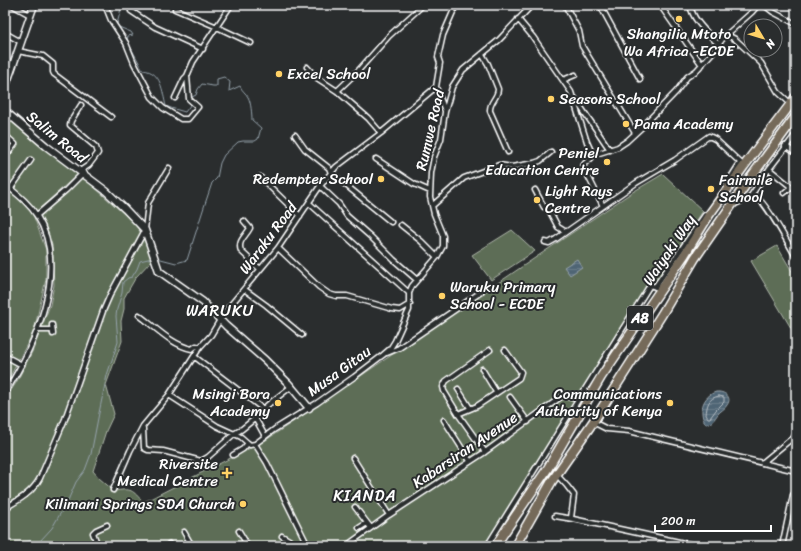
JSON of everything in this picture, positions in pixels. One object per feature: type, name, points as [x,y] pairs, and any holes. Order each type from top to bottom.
[{"type":"highway","name":"Waiyaki Way","points":[[495,546],[545,472],[574,422],[583,400],[601,377],[657,288],[685,254],[742,164],[793,101]]},
{"type":"highway","name":"Waiyaki Way","points":[[515,546],[556,476],[593,422],[662,314],[695,258],[751,177],[796,116]]},
{"type":"highway","points":[[574,422],[581,421],[586,424],[588,429]]},
{"type":"highway","points":[[545,472],[549,470],[556,476]]},
{"type":"street","points":[[12,5],[30,15]]},
{"type":"street","points":[[5,88],[34,5]]},
{"type":"street","points":[[104,5],[111,20],[126,44],[152,97],[163,108],[181,119],[188,119],[198,107],[189,99],[187,76]]},
{"type":"street","points":[[175,98],[193,62],[231,5]]},
{"type":"street","points":[[337,91],[358,71],[389,36],[423,5]]},
{"type":"street","points":[[445,112],[436,87],[440,63],[438,57],[443,35],[456,5]]},
{"type":"street","name":"Rumwe Road","points":[[433,205],[430,197],[431,169],[441,139],[445,112],[452,87],[463,70],[499,40],[532,5]]},
{"type":"street","points":[[565,5],[579,31],[582,46],[635,134]]},
{"type":"street","points":[[600,5],[640,79]]},
{"type":"street","points":[[660,5],[702,64]]},
{"type":"street","points":[[690,5],[698,23],[718,44]]},
{"type":"street","points":[[604,206],[583,166],[593,155],[618,147],[635,134],[702,64],[718,44],[758,5]]},
{"type":"street","points":[[764,5],[773,12],[796,24]]},
{"type":"street","points":[[175,9],[217,27],[251,44]]},
{"type":"street","points":[[131,11],[155,27],[203,48]]},
{"type":"street","points":[[518,19],[563,80],[610,150]]},
{"type":"street","points":[[5,33],[21,42]]},
{"type":"street","points":[[727,35],[735,39],[761,63],[778,92],[793,101]]},
{"type":"street","points":[[18,51],[46,57],[53,64],[54,74],[111,117]]},
{"type":"street","points":[[482,54],[488,64],[498,89],[498,93],[490,105],[490,111],[508,152]]},
{"type":"street","points":[[307,67],[317,78],[337,91],[368,118],[381,133]]},
{"type":"street","points":[[563,80],[575,75]]},
{"type":"street","name":"Waraku Road","points":[[113,490],[143,426],[168,395],[195,357],[200,347],[211,335],[224,313],[278,248],[320,186],[331,173],[356,151],[381,133],[436,87]]},
{"type":"street","points":[[572,95],[587,142],[593,155]]},
{"type":"street","points":[[81,105],[70,125],[96,147],[98,153],[90,165],[82,172],[112,197],[145,230],[159,271],[203,302],[292,386],[309,408]]},
{"type":"street","name":"Salim Road","points":[[5,110],[46,146],[82,172],[66,190],[36,215]]},
{"type":"street","points":[[750,197],[796,134]]},
{"type":"street","points":[[5,135],[16,144],[5,157]]},
{"type":"street","points":[[295,136],[305,150],[329,168],[331,173],[391,222]]},
{"type":"street","points":[[545,242],[549,243],[709,136],[715,139],[742,164]]},
{"type":"street","points":[[786,146],[796,153]]},
{"type":"street","points":[[309,203],[409,293],[412,286],[438,257],[442,250],[443,236],[434,214],[433,205],[464,178],[499,166],[512,167],[534,163],[540,161],[551,152]]},
{"type":"street","points":[[376,159],[414,184],[430,191]]},
{"type":"street","points":[[10,188],[32,160]]},
{"type":"street","points":[[5,508],[22,499],[29,493],[40,478],[65,419],[103,311],[145,230],[148,203],[168,168]]},
{"type":"street","points":[[769,169],[790,186],[790,188],[784,193]]},
{"type":"street","points":[[260,177],[300,216]]},
{"type":"street","points":[[5,184],[24,200],[43,226],[50,261],[49,288],[37,330],[22,365],[5,393]]},
{"type":"street","points":[[320,186],[339,204],[347,216],[417,280]]},
{"type":"street","points":[[535,190],[544,206],[548,208],[558,227],[566,232]]},
{"type":"street","points":[[733,205],[750,197],[756,197],[766,207],[796,257]]},
{"type":"street","points":[[244,220],[250,228],[240,242],[240,248],[241,251],[260,269]]},
{"type":"street","points":[[401,225],[438,257]]},
{"type":"street","points":[[278,248],[319,287],[329,294],[336,296],[347,296],[400,310],[410,304]]},
{"type":"street","points":[[244,289],[302,335]]},
{"type":"street","points":[[383,355],[399,348],[481,292]]},
{"type":"street","name":"Musa Gitau","points":[[256,444],[265,436],[354,377],[390,349],[406,319],[410,304],[409,293]]},
{"type":"street","points":[[139,315],[186,348],[192,349],[196,346],[200,347]]},
{"type":"street","points":[[37,330],[52,329]]},
{"type":"street","points":[[486,452],[458,414],[444,391],[444,383],[490,350]]},
{"type":"street","points":[[458,414],[477,406],[519,378],[521,375],[519,370],[506,350]]},
{"type":"street","points":[[5,356],[22,365]]},
{"type":"street","points":[[195,357],[262,410]]},
{"type":"street","points":[[482,369],[496,392]]},
{"type":"street","points":[[143,426],[144,448],[148,450],[163,451],[201,461],[208,457],[292,386]]},
{"type":"street","points":[[458,389],[470,408]]},
{"type":"street","points":[[168,395],[217,426],[248,443],[256,444],[308,546]]},
{"type":"street","name":"Kabarsiran Avenue","points":[[346,546],[470,461],[486,452],[562,397],[568,396],[583,400]]},
{"type":"street","points":[[510,397],[528,422]]},
{"type":"street","points":[[487,546],[494,532],[583,400]]},
{"type":"street","points":[[255,418],[265,436]]},
{"type":"street","points":[[444,420],[470,461]]},
{"type":"street","points":[[593,422],[607,429],[629,431],[796,471]]},
{"type":"street","points":[[762,463],[796,435]]},
{"type":"street","points":[[232,455],[243,449],[248,443]]},
{"type":"street","points":[[353,458],[390,515]]},
{"type":"street","points":[[556,476],[571,490],[574,495],[571,518]]},
{"type":"street","points":[[782,546],[793,495]]},
{"type":"street","points":[[355,507],[371,528]]},
{"type":"street","points":[[555,516],[571,518],[698,546]]},
{"type":"street","points":[[359,528],[367,522]]},
{"type":"street","points":[[98,546],[93,533],[107,525]]},
{"type":"street","points":[[239,531],[248,546]]},
{"type":"street","points":[[184,532],[192,546]]},
{"type":"street","points":[[282,536],[289,540],[294,546]]},
{"type":"green space","points":[[5,114],[78,174],[37,211],[34,217],[46,250],[46,279],[34,331],[5,386]]},
{"type":"green space","points":[[663,174],[703,211],[573,407],[490,546],[5,546],[5,399],[16,383],[33,350],[50,305],[54,285],[52,245],[40,215],[83,177],[135,224],[144,238],[152,260],[136,277],[124,298],[124,309],[121,321],[122,341],[106,385],[114,414],[106,431],[93,471],[114,491],[130,490],[142,501],[146,501],[266,440],[631,193]]},
{"type":"green space","points":[[512,230],[535,251],[491,280],[472,255]]},
{"type":"green space","points":[[777,246],[796,278],[796,332],[794,333],[751,261]]},
{"type":"water","points":[[577,259],[582,267],[570,275],[564,267]]},
{"type":"water","points":[[716,392],[722,392],[727,395],[729,402],[710,423],[706,424],[702,415],[703,405],[707,397]]},
{"type":"waterway","points":[[122,5],[117,24],[119,27],[131,32],[133,35],[128,36],[127,40]]},
{"type":"waterway","points":[[130,46],[143,70],[154,74],[158,78],[166,106],[185,112],[191,104]]},
{"type":"waterway","points":[[157,258],[176,263],[187,260],[212,183],[217,178],[220,163],[224,155],[238,142],[255,141],[258,139],[261,128],[252,120],[249,99],[240,86],[229,91],[230,82],[224,77],[217,79],[217,86],[202,84],[192,99]]},
{"type":"waterway","points":[[14,546],[29,541],[40,541],[52,528],[67,505],[76,482],[85,470],[91,454],[107,375],[118,342],[116,316],[122,293],[123,282],[132,277],[140,261],[152,258]]},
{"type":"place","name":"Shangilia Mtoto Wa Africa -ECDE","points":[[679,19]]},
{"type":"place","name":"Excel School","points":[[279,74]]},
{"type":"place","name":"Seasons School","points":[[551,99]]},
{"type":"place","name":"Pama Academy","points":[[626,124]]},
{"type":"place","name":"Peniel Education Centre","points":[[607,162]]},
{"type":"place","name":"Redempter School","points":[[381,179]]},
{"type":"place","name":"Fairmile School","points":[[711,189]]},
{"type":"place","name":"Light Rays Centre","points":[[537,200]]},
{"type":"place","name":"Waruku Primary School - ECDE","points":[[442,296]]},
{"type":"place","name":"Msingi Bora Academy","points":[[278,403]]},
{"type":"place","name":"Communications Authority of Kenya","points":[[670,403]]},
{"type":"place","name":"Riversite Medical Centre","points":[[227,473]]},
{"type":"place","name":"Kilimani Springs SDA Church","points":[[243,504]]},
{"type":"district","name":"WARUKU","points":[[220,310]]},
{"type":"district","name":"KIANDA","points":[[365,495]]}]
